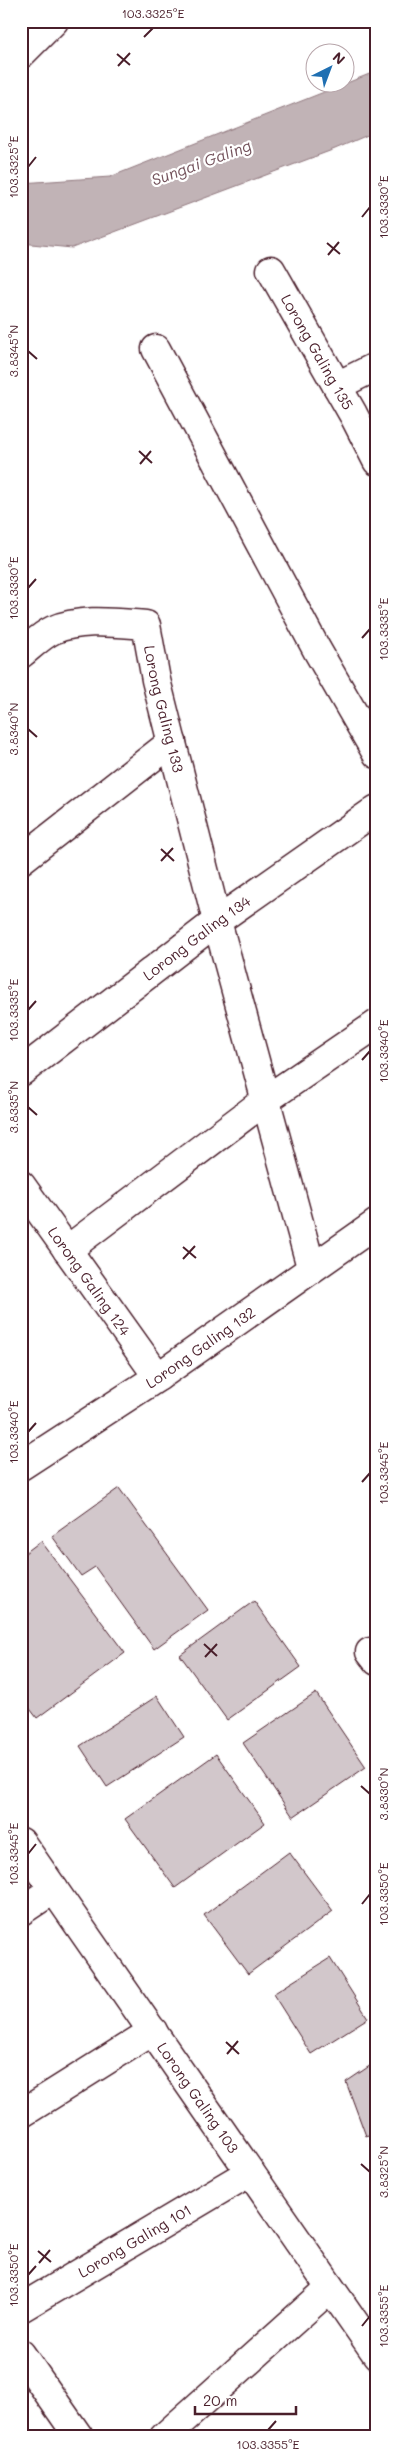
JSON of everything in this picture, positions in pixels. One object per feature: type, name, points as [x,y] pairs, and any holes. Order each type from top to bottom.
[{"type":"street","points":[[21,54],[54,21]]},
{"type":"street","name":"Lorong Galing 135","points":[[270,270],[337,386],[377,461]]},
{"type":"street","points":[[156,349],[317,650],[377,754]]},
{"type":"street","points":[[337,386],[377,366]]},
{"type":"street","name":"Lorong Galing 133","points":[[21,654],[52,630],[90,622],[146,625],[156,680],[217,921],[267,1099],[311,1267]]},
{"type":"street","points":[[21,860],[172,742]]},
{"type":"street","name":"Lorong Galing 134","points":[[21,1072],[217,921],[377,809]]},
{"type":"street","points":[[67,1250],[267,1099],[377,1024]]},
{"type":"street","name":"Lorong Galing 124","points":[[21,1185],[158,1377]]},
{"type":"street","name":"Lorong Galing 132","points":[[22,1464],[158,1377],[311,1267],[377,1223]]},
{"type":"street","name":"Lorong Galing 103","points":[[21,1842],[377,2354]]},
{"type":"street","points":[[21,1911],[54,1889]]},
{"type":"street","points":[[21,2114],[153,2031]]},
{"type":"street","name":"Lorong Galing 101","points":[[21,2308],[250,2172]]},
{"type":"street","points":[[164,2437],[330,2288]]},
{"type":"street","points":[[24,2365],[79,2437]]},
{"type":"water","name":"Sungai Galing","points":[[377,71],[377,131],[335,149],[72,248],[21,243],[21,183],[110,177],[324,92],[356,92],[356,79]]},
{"type":"building","points":[[119,1488],[208,1610],[154,1649],[95,1567],[81,1576],[52,1536]]},
{"type":"building","points":[[41,1541],[125,1653],[37,1718],[21,1697],[21,1556]]},
{"type":"building","points":[[254,1601],[301,1667],[227,1720],[180,1655]]},
{"type":"building","points":[[316,1693],[366,1767],[293,1817],[243,1743]]},
{"type":"building","points":[[157,1696],[184,1737],[107,1787],[80,1746]]},
{"type":"building","points":[[216,1754],[265,1823],[175,1888],[125,1819]]},
{"type":"building","points":[[289,1852],[333,1911],[248,1974],[204,1915]]},
{"type":"building","points":[[330,1958],[368,2018],[311,2054],[273,1994]]},
{"type":"building","points":[[377,2061],[377,2131],[366,2136],[346,2082]]}]
